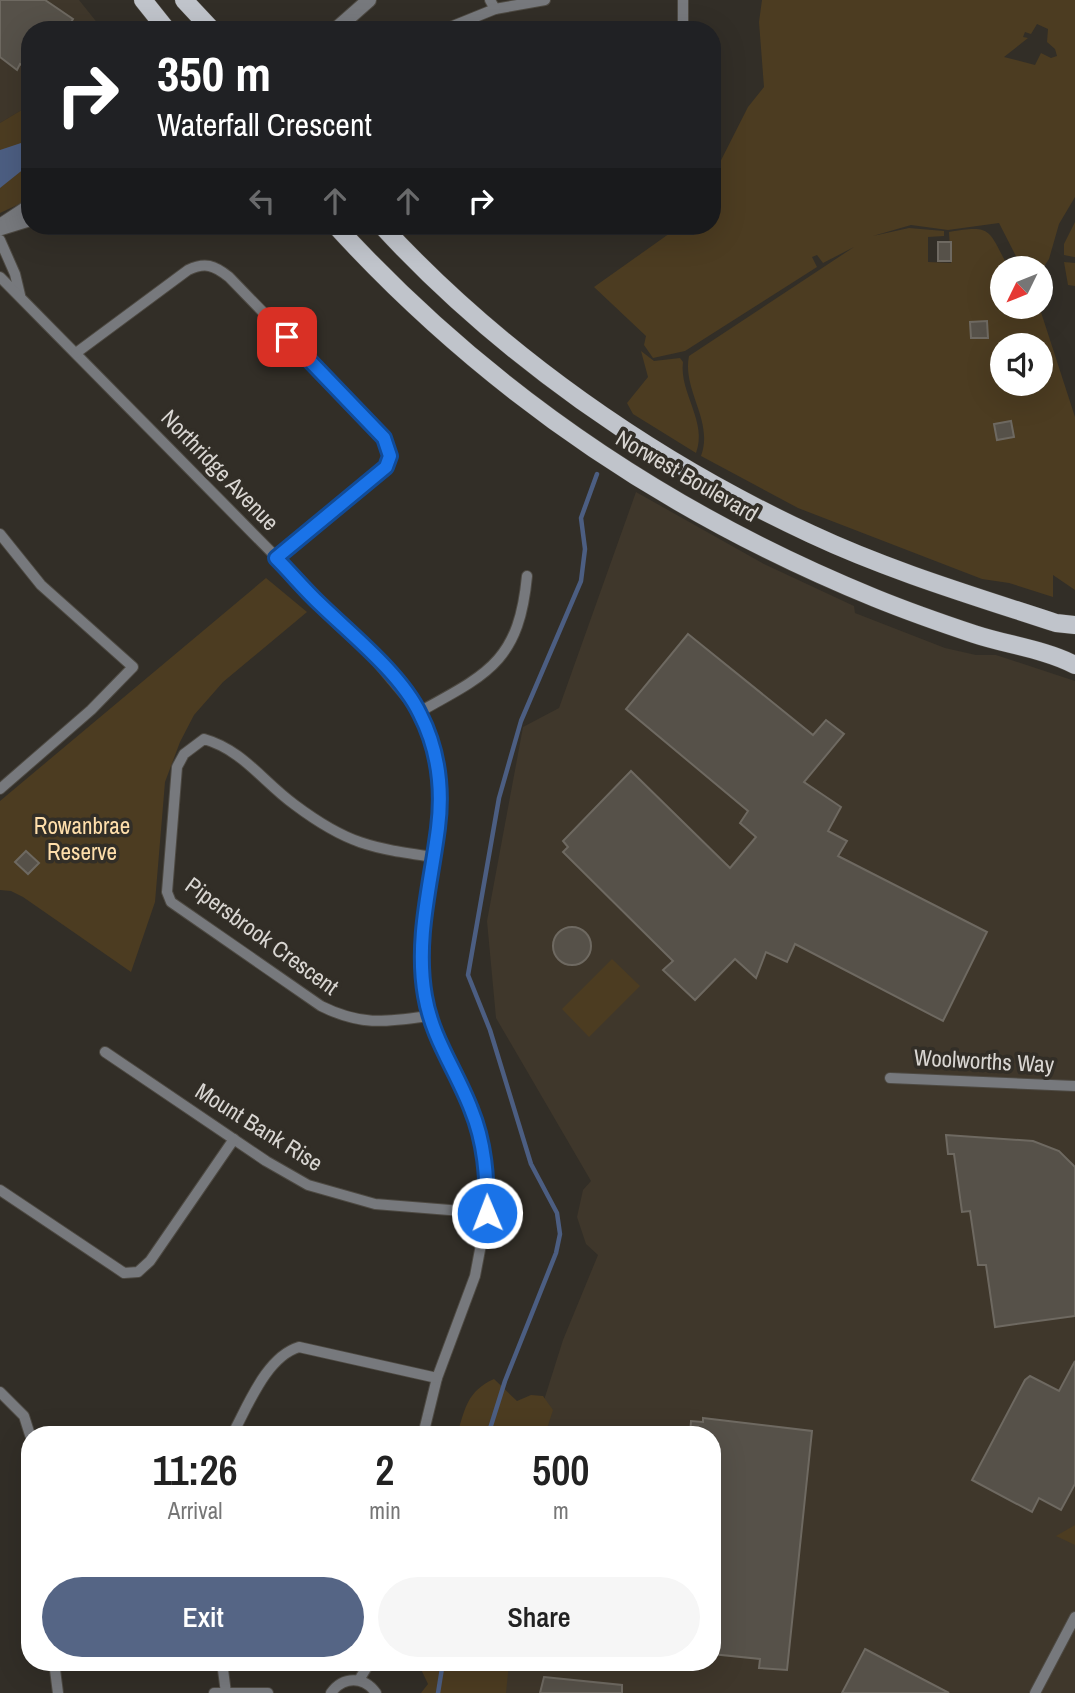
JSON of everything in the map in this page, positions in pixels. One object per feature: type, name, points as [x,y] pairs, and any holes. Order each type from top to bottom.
[{"type":"main road","points":[[143,0],[160,21]]},
{"type":"main road","points":[[184,0],[204,21]]},
{"type":"main road","name":"Norwest Boulevard","points":[[345,235],[457,346],[576,439],[620,468],[793,563],[876,599],[962,630],[1075,665]]},
{"type":"main road","name":"Norwest Boulevard","points":[[391,235],[484,324],[589,404],[631,433],[751,504],[811,534],[943,586],[1056,623],[1075,625]]},
{"type":"street","points":[[345,21],[369,0]]},
{"type":"street","points":[[461,21],[493,5],[545,0]]},
{"type":"street","points":[[683,0],[683,21]]},
{"type":"street","points":[[0,227],[21,212]]},
{"type":"street","points":[[0,227],[21,221]]},
{"type":"street","name":"Northridge Avenue","points":[[0,240],[15,274],[20,295]]},
{"type":"street","points":[[76,353],[188,270],[200,265],[210,265],[229,277],[389,446],[386,467],[276,558]]},
{"type":"street","name":"Northridge Avenue","points":[[0,277],[363,645],[419,712],[434,752],[440,788],[434,857],[421,947],[428,1016],[471,1108],[483,1144],[487,1213],[475,1276],[438,1378],[425,1426]]},
{"type":"street","points":[[0,534],[41,585],[132,667],[92,710],[0,789]]},
{"type":"street","points":[[419,712],[491,669],[524,613],[527,576]]},
{"type":"street","name":"Pipersbrook Crescent","points":[[428,1016],[380,1023],[346,1018],[321,1006],[171,902],[167,892],[177,767],[193,744],[204,739],[227,745],[293,804],[338,835],[368,847],[434,857]]},
{"type":"street","name":"Mount Bank Rise","points":[[104,1052],[233,1139],[308,1185],[375,1204],[487,1213]]},
{"type":"street","name":"Woolworths Way","points":[[891,1078],[1075,1086]]},
{"type":"street","points":[[0,1190],[124,1273],[138,1272],[150,1261],[233,1139]]},
{"type":"street","points":[[237,1426],[271,1368],[286,1351],[299,1347],[438,1378]]},
{"type":"street","points":[[0,1392],[24,1416],[27,1426]]},
{"type":"street","points":[[1035,1693],[1075,1617]]},
{"type":"street","points":[[55,1671],[58,1693]]},
{"type":"street","points":[[223,1671],[226,1692]]},
{"type":"street","points":[[359,1680],[364,1671]]},
{"type":"street","points":[[331,1693],[340,1683],[359,1680],[376,1693]]},
{"type":"street","points":[[214,1693],[268,1693]]},
{"type":"shaded area","points":[[0,0],[79,0],[96,21],[21,21],[21,110],[0,123]]},
{"type":"shaded area","points":[[636,492],[764,564],[854,606],[855,613],[945,648],[976,655],[996,655],[1075,681],[1075,1693],[494,1693],[495,1671],[721,1671],[721,1426],[536,1426],[563,1340],[598,1255],[586,1244],[577,1217],[583,1190],[591,1181],[496,1018],[487,921],[523,727],[559,708]]},
{"type":"green space","points":[[762,0],[1075,0],[1075,197],[1059,224],[1050,256],[1016,256],[999,223],[948,230],[911,225],[873,236],[909,228],[944,231],[944,236],[928,237],[928,262],[951,263],[949,232],[982,230],[993,238],[1003,256],[990,256],[990,319],[1043,319],[1048,333],[990,333],[990,396],[1053,396],[1053,349],[1075,417],[1075,590],[1053,575],[1053,597],[1009,583],[982,579],[798,508],[701,456],[704,430],[690,381],[689,356],[854,247],[823,263],[817,255],[812,257],[817,267],[685,351],[653,358],[644,345],[646,336],[594,287],[667,235],[721,235],[721,160],[748,107],[764,87],[759,22]],"holes":[[[1037,24],[1048,29],[1047,42],[1055,49],[1057,56],[1051,58],[1041,53],[1035,65],[1004,57],[1028,38],[1023,37],[1025,32],[1031,34]]]},
{"type":"green space","points":[[21,110],[21,203],[0,213],[0,123]]},
{"type":"green space","points":[[1075,222],[1074,257],[1064,255],[1064,244]]},
{"type":"green space","points":[[1064,262],[1075,263],[1075,286],[1068,285]]},
{"type":"green space","points":[[641,351],[654,361],[680,358],[683,362],[685,385],[698,430],[696,453],[633,414],[627,403],[648,377]]},
{"type":"green space","name":"Rowanbrae Reserve","points":[[266,578],[307,612],[223,682],[194,715],[180,742],[165,782],[155,902],[131,972],[23,897],[11,891],[0,890],[0,801]]},
{"type":"green space","points":[[612,959],[640,986],[589,1037],[562,1009]]},
{"type":"green space","points":[[494,1379],[517,1401],[531,1395],[543,1396],[553,1410],[548,1426],[460,1426],[468,1402],[485,1384]]},
{"type":"green space","points":[[1075,1525],[1075,1545],[1056,1536]]},
{"type":"green space","points":[[422,1671],[508,1671],[506,1693],[421,1693],[428,1684]]},
{"type":"water","points":[[21,143],[21,171],[0,188],[0,150]]},
{"type":"building","points":[[0,0],[45,0],[73,19],[21,21],[21,65],[17,70],[0,57]]},
{"type":"building","points":[[938,242],[951,242],[951,261],[938,261]]},
{"type":"building","points":[[987,321],[988,338],[971,338],[970,322]]},
{"type":"building","points":[[1011,421],[1014,437],[997,440],[994,424]]},
{"type":"building","points":[[688,634],[813,735],[826,720],[844,734],[804,782],[841,807],[828,831],[847,841],[838,856],[987,932],[943,1021],[795,944],[787,962],[766,952],[756,978],[735,959],[695,1000],[663,970],[673,961],[563,852],[568,847],[563,841],[631,771],[730,868],[756,837],[740,823],[748,811],[626,709]]},
{"type":"building","points":[[26,851],[39,863],[28,874],[15,862]]},
{"type":"building","points":[[572,927],[586,932],[591,946],[586,960],[572,965],[558,960],[553,946],[558,932]]},
{"type":"building","points":[[946,1135],[1033,1141],[1059,1151],[1075,1167],[1075,1316],[995,1327],[986,1265],[978,1265],[970,1211],[962,1212],[954,1154],[948,1154]]},
{"type":"building","points":[[1075,1361],[1075,1484],[1061,1510],[1039,1498],[1032,1512],[972,1480],[1025,1380],[1030,1376],[1059,1391]]},
{"type":"building","points":[[703,1418],[812,1431],[787,1670],[759,1668],[760,1659],[721,1655],[721,1426],[691,1426],[691,1421],[703,1422]]},
{"type":"building","points":[[865,1649],[949,1693],[842,1693]]},
{"type":"building","points":[[544,1677],[622,1685],[622,1693],[540,1693]]},
{"type":"waterway","points":[[491,1426],[505,1381],[556,1253],[560,1234],[557,1213],[531,1164],[490,1030],[468,975],[499,798],[521,721],[581,581],[585,549],[581,518],[597,474]]},
{"type":"waterway","points":[[438,1693],[442,1671]]},
{"type":"route","points":[[287,337],[389,446],[390,456],[386,467],[276,558],[400,685],[419,712],[431,740],[438,765],[439,823],[421,947],[422,982],[428,1016],[437,1040],[471,1108],[483,1144],[487,1175],[487,1213]]}]
